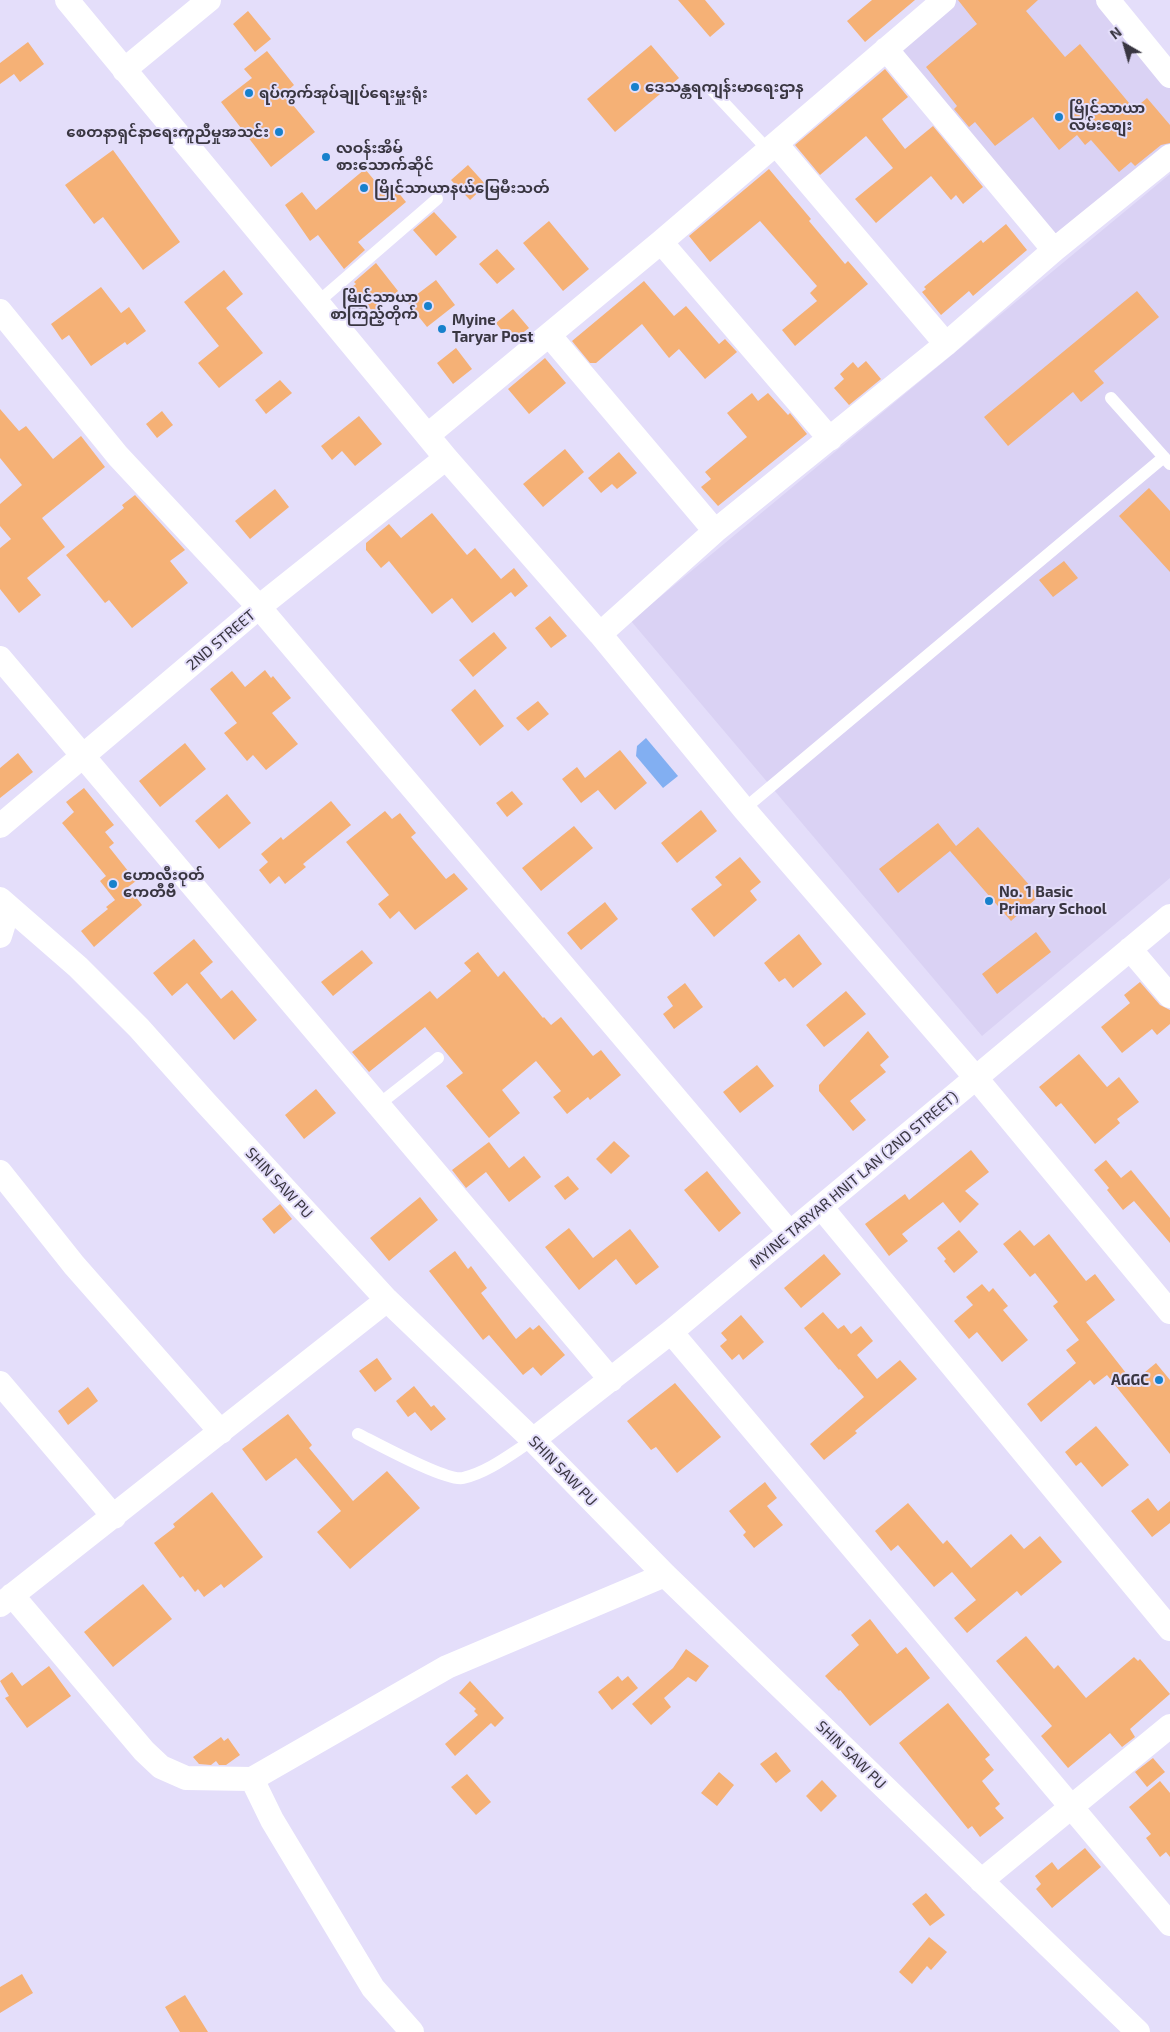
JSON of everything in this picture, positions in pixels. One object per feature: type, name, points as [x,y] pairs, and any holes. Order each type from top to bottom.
[{"type":"street","points":[[67,0],[446,458],[600,634],[744,809],[976,1078],[1170,1312]]},
{"type":"street","points":[[124,70],[209,0]]},
{"type":"street","points":[[428,435],[550,336],[944,0]]},
{"type":"street","points":[[1108,0],[1170,76]]},
{"type":"street","points":[[886,49],[1054,250]]},
{"type":"street","points":[[772,148],[946,344]]},
{"type":"street","points":[[600,634],[716,530],[946,344],[1054,250],[1170,156]]},
{"type":"street","points":[[661,242],[830,439]]},
{"type":"street","points":[[0,311],[118,456],[259,608],[790,1233]]},
{"type":"street","points":[[550,336],[716,530]]},
{"type":"street","name":"2ND STREET","points":[[0,826],[259,608],[446,458]]},
{"type":"street","points":[[0,658],[611,1380]]},
{"type":"street","points":[[0,936],[5,903]]},
{"type":"street","name":"SHIN SAW PU","points":[[5,903],[78,967],[139,1028],[204,1102],[387,1300],[533,1440],[666,1576],[1138,2032]]},
{"type":"street","name":"MYINE TARYAR HNIT LAN (2ND STREET)","points":[[533,1440],[672,1332],[1170,916]]},
{"type":"street","points":[[1130,949],[1170,996]]},
{"type":"street","points":[[0,1172],[74,1264],[221,1432]]},
{"type":"street","points":[[821,1207],[1170,1629]]},
{"type":"street","points":[[387,1300],[114,1517],[6,1600],[144,1751],[161,1767],[186,1778],[252,1779],[447,1667],[666,1576]]},
{"type":"street","points":[[672,1332],[1170,1924]]},
{"type":"street","points":[[0,1383],[114,1517]]},
{"type":"street","points":[[981,1881],[1170,1726]]},
{"type":"street","points":[[252,1779],[272,1820],[373,1988],[412,2032]]},
{"type":"lane","points":[[712,90],[772,148]]},
{"type":"lane","points":[[318,302],[437,199]]},
{"type":"lane","points":[[744,809],[1167,461],[1111,398]]},
{"type":"lane","points":[[378,1105],[438,1058]]},
{"type":"lane","points":[[358,1434],[431,1470],[461,1479],[491,1467],[533,1440]]},
{"type":"shaded area","name":"မြိုင်သာယာ လမ်းစျေး","points":[[951,0],[1100,0],[1170,86],[1170,148],[1053,241],[892,50]]},
{"type":"shaded area","points":[[1170,174],[1170,878],[982,1036],[631,621]]},
{"type":"water","points":[[646,738],[678,776],[663,788],[636,756],[637,746]]},
{"type":"building","points":[[678,0],[705,0],[725,24],[710,37]]},
{"type":"building","points":[[872,0],[915,0],[865,42],[847,21]]},
{"type":"building","points":[[958,0],[1038,0],[1026,11],[1065,57],[1080,44],[1134,109],[1147,98],[1170,125],[1170,143],[1161,145],[1135,166],[1131,162],[1119,172],[1091,140],[1085,145],[1077,135],[1059,150],[1033,117],[995,146],[975,122],[969,127],[954,109],[957,106],[926,67],[977,24]]},
{"type":"building","points":[[248,11],[271,39],[255,52],[233,24]]},
{"type":"building","points":[[28,42],[44,64],[20,82],[14,74],[0,84],[0,63]]},
{"type":"building","points":[[651,45],[679,78],[615,132],[587,99]]},
{"type":"building","points":[[267,51],[294,85],[284,94],[315,132],[271,167],[221,102],[252,78],[244,69]]},
{"type":"building","points":[[885,69],[908,97],[882,119],[905,149],[933,126],[983,187],[963,204],[956,195],[951,200],[931,176],[876,223],[855,199],[893,168],[866,136],[820,175],[795,145]]},
{"type":"building","points":[[113,150],[180,242],[143,270],[103,217],[94,224],[65,185]]},
{"type":"building","points":[[468,165],[486,185],[470,200],[451,180]]},
{"type":"building","points":[[365,169],[385,193],[393,186],[406,202],[358,242],[365,250],[344,269],[318,235],[310,241],[285,205],[302,192],[316,210]]},
{"type":"building","points":[[769,169],[811,219],[809,221],[845,264],[848,261],[868,284],[795,346],[782,330],[817,301],[810,293],[817,286],[760,221],[710,262],[689,236]]},
{"type":"building","points":[[434,212],[457,237],[436,256],[413,230]]},
{"type":"building","points":[[549,221],[589,269],[563,291],[523,243]]},
{"type":"building","points":[[1006,224],[1027,250],[973,296],[969,291],[941,315],[922,292],[926,289],[924,287],[981,240],[983,243]]},
{"type":"building","points":[[497,249],[515,269],[497,284],[479,264]]},
{"type":"building","points":[[376,263],[398,291],[373,312],[352,287],[356,284],[354,282]]},
{"type":"building","points":[[224,270],[243,294],[226,308],[263,353],[219,388],[198,363],[219,346],[184,302]]},
{"type":"building","points":[[436,280],[455,305],[427,327],[407,302]]},
{"type":"building","points":[[644,281],[674,316],[686,306],[719,344],[725,339],[737,352],[705,379],[679,349],[669,358],[642,324],[596,363],[590,363],[572,341]]},
{"type":"building","points":[[101,287],[121,313],[129,307],[146,331],[127,345],[125,342],[91,366],[69,335],[62,340],[51,324]]},
{"type":"building","points":[[1137,291],[1159,317],[1094,371],[1104,383],[1081,402],[1073,392],[1008,446],[984,417]]},
{"type":"building","points":[[513,309],[529,328],[511,342],[496,323]]},
{"type":"building","points":[[456,348],[472,369],[453,384],[437,363]]},
{"type":"building","points":[[545,358],[566,383],[529,414],[508,389]]},
{"type":"building","points":[[866,361],[881,379],[849,405],[834,388],[844,379],[840,374],[853,362],[858,368]]},
{"type":"building","points":[[280,380],[292,393],[266,414],[255,400]]},
{"type":"building","points":[[752,393],[758,401],[768,393],[788,415],[790,413],[807,434],[718,506],[701,487],[711,479],[705,472],[747,437],[727,413]]},
{"type":"building","points":[[0,409],[19,431],[26,426],[53,459],[81,436],[105,467],[42,518],[65,547],[27,578],[41,595],[19,613],[0,589],[0,548],[11,539],[0,526],[0,504],[22,485],[0,458]]},
{"type":"building","points":[[162,411],[173,425],[157,438],[146,424]]},
{"type":"building","points":[[359,416],[382,444],[355,466],[342,451],[332,460],[321,446]]},
{"type":"building","points":[[565,449],[584,472],[543,507],[523,484]]},
{"type":"building","points":[[619,452],[637,473],[617,489],[612,484],[601,493],[588,478]]},
{"type":"building","points":[[1149,488],[1170,511],[1170,572],[1119,516]]},
{"type":"building","points":[[275,489],[289,507],[250,539],[235,521]]},
{"type":"building","points":[[135,495],[185,550],[170,561],[188,583],[132,628],[109,600],[105,603],[66,555],[124,508],[122,505]]},
{"type":"building","points":[[432,513],[467,555],[475,548],[501,579],[514,568],[528,586],[515,597],[511,592],[472,623],[452,598],[432,614],[389,561],[381,568],[366,550],[366,543],[389,524],[401,538]]},
{"type":"building","points":[[1064,561],[1078,578],[1053,597],[1039,580]]},
{"type":"building","points":[[550,616],[567,636],[551,648],[535,628]]},
{"type":"building","points":[[494,632],[507,648],[473,677],[459,660]]},
{"type":"building","points":[[265,670],[271,678],[273,676],[291,698],[272,713],[298,744],[266,770],[253,755],[247,761],[224,733],[237,723],[210,689],[232,671],[245,687]]},
{"type":"building","points":[[475,689],[504,726],[480,746],[451,710]]},
{"type":"building","points":[[538,701],[549,714],[528,731],[516,718]]},
{"type":"building","points":[[185,743],[206,769],[160,807],[139,781]]},
{"type":"building","points":[[620,750],[647,783],[615,810],[598,790],[581,803],[562,779],[577,767],[585,778]]},
{"type":"building","points":[[18,753],[33,772],[0,798],[0,768]]},
{"type":"building","points":[[84,788],[114,825],[105,832],[114,843],[109,847],[136,881],[128,887],[142,905],[94,947],[81,931],[108,909],[106,907],[115,900],[100,881],[106,876],[62,823],[74,812],[66,802]]},
{"type":"building","points":[[512,791],[523,804],[507,817],[496,803]]},
{"type":"building","points":[[227,794],[251,823],[219,849],[195,821]]},
{"type":"building","points":[[331,801],[351,825],[303,864],[306,867],[285,884],[279,876],[270,884],[259,870],[268,862],[261,854],[281,837],[283,840]]},
{"type":"building","points":[[701,810],[717,831],[677,863],[661,843]]},
{"type":"building","points":[[385,811],[392,819],[400,813],[416,833],[411,837],[446,879],[454,873],[468,889],[415,930],[399,911],[390,919],[378,904],[389,895],[346,842]]},
{"type":"building","points":[[938,823],[956,846],[978,827],[1039,896],[1011,921],[950,851],[898,893],[879,869]]},
{"type":"building","points":[[574,826],[593,848],[541,891],[522,868]]},
{"type":"building","points":[[740,857],[761,882],[750,891],[757,900],[714,937],[691,909],[722,885],[715,877]]},
{"type":"building","points":[[605,902],[618,919],[581,950],[567,933]]},
{"type":"building","points":[[1036,932],[1051,952],[997,994],[982,974]]},
{"type":"building","points":[[799,934],[822,964],[793,988],[785,978],[779,982],[764,963]]},
{"type":"building","points":[[194,939],[213,962],[200,973],[221,999],[232,990],[257,1020],[234,1040],[187,983],[172,996],[153,973]]},
{"type":"building","points":[[362,950],[373,963],[333,996],[321,982]]},
{"type":"building","points":[[478,952],[498,977],[504,971],[551,1025],[561,1017],[593,1056],[601,1050],[621,1075],[590,1100],[588,1097],[567,1114],[553,1097],[561,1091],[536,1061],[502,1090],[520,1113],[489,1138],[446,1086],[463,1073],[425,1027],[369,1072],[352,1052],[430,991],[437,999],[471,971],[464,963]]},
{"type":"building","points":[[1140,982],[1160,1005],[1170,1010],[1170,1024],[1157,1035],[1152,1029],[1122,1053],[1101,1027],[1130,1003],[1124,995]]},
{"type":"building","points":[[685,983],[703,1007],[674,1029],[663,1014],[673,1006],[667,997]]},
{"type":"building","points":[[846,991],[866,1014],[824,1047],[806,1025]]},
{"type":"building","points":[[868,1031],[889,1057],[880,1065],[886,1072],[850,1101],[866,1120],[853,1131],[819,1091],[819,1085]]},
{"type":"building","points":[[1079,1054],[1107,1087],[1119,1077],[1139,1102],[1117,1119],[1120,1123],[1095,1144],[1061,1103],[1056,1107],[1039,1087]]},
{"type":"building","points":[[757,1065],[774,1086],[740,1113],[723,1092]]},
{"type":"building","points":[[316,1089],[336,1113],[304,1139],[285,1115]]},
{"type":"building","points":[[614,1141],[630,1156],[611,1174],[596,1159]]},
{"type":"building","points":[[489,1142],[509,1168],[524,1156],[541,1177],[509,1202],[486,1172],[466,1188],[452,1170]]},
{"type":"building","points":[[971,1150],[989,1172],[965,1191],[979,1204],[960,1223],[943,1202],[902,1234],[908,1241],[889,1256],[865,1224],[905,1194],[909,1200]]},
{"type":"building","points":[[1106,1160],[1121,1178],[1131,1170],[1170,1218],[1170,1243],[1134,1201],[1123,1210],[1107,1190],[1109,1188],[1094,1170]]},
{"type":"building","points":[[707,1171],[741,1213],[719,1232],[684,1190]]},
{"type":"building","points":[[568,1176],[579,1189],[565,1200],[554,1186]]},
{"type":"building","points":[[420,1197],[438,1220],[389,1261],[370,1238]]},
{"type":"building","points":[[280,1204],[292,1219],[274,1234],[262,1219]]},
{"type":"building","points":[[569,1228],[593,1258],[630,1229],[659,1267],[636,1285],[616,1259],[579,1290],[545,1247]]},
{"type":"building","points":[[959,1230],[978,1252],[954,1273],[944,1261],[946,1259],[937,1248]]},
{"type":"building","points":[[1020,1230],[1034,1246],[1049,1234],[1086,1281],[1095,1274],[1115,1300],[1086,1322],[1133,1382],[1156,1363],[1170,1380],[1170,1454],[1107,1375],[1094,1385],[1090,1380],[1041,1422],[1027,1404],[1076,1363],[1066,1350],[1079,1340],[1053,1306],[1058,1302],[1035,1273],[1030,1277],[1003,1244]]},
{"type":"building","points":[[455,1251],[468,1269],[471,1266],[487,1288],[481,1293],[516,1339],[530,1327],[533,1330],[539,1325],[565,1355],[541,1376],[533,1367],[523,1375],[489,1335],[483,1340],[429,1271]]},
{"type":"building","points":[[824,1254],[841,1274],[801,1308],[784,1288]]},
{"type":"building","points":[[982,1284],[989,1292],[993,1288],[1008,1306],[1003,1310],[1028,1340],[1002,1362],[977,1332],[969,1339],[954,1321],[973,1305],[966,1297]]},
{"type":"building","points":[[823,1312],[838,1329],[844,1325],[851,1334],[861,1326],[873,1341],[857,1355],[877,1379],[900,1360],[917,1379],[855,1431],[857,1433],[824,1460],[810,1444],[864,1397],[804,1328]]},
{"type":"building","points":[[741,1315],[764,1342],[743,1360],[739,1354],[732,1360],[720,1346],[727,1340],[721,1333]]},
{"type":"building","points":[[377,1358],[392,1379],[375,1392],[359,1371]]},
{"type":"building","points":[[675,1383],[721,1437],[677,1473],[656,1447],[651,1450],[627,1421]]},
{"type":"building","points":[[414,1386],[431,1407],[434,1405],[446,1419],[431,1431],[415,1412],[408,1417],[396,1401]]},
{"type":"building","points":[[88,1387],[98,1401],[68,1425],[58,1411]]},
{"type":"building","points":[[288,1414],[312,1445],[309,1448],[353,1501],[387,1471],[420,1508],[350,1569],[317,1532],[341,1511],[296,1458],[266,1481],[242,1449]]},
{"type":"building","points":[[1096,1426],[1129,1465],[1102,1487],[1081,1462],[1076,1466],[1065,1452]]},
{"type":"building","points":[[765,1482],[777,1498],[767,1506],[783,1525],[754,1548],[743,1535],[746,1532],[729,1511]]},
{"type":"building","points":[[212,1492],[263,1557],[224,1588],[221,1584],[204,1597],[198,1589],[195,1592],[183,1576],[180,1578],[154,1543],[175,1527],[173,1524]]},
{"type":"building","points":[[1148,1498],[1158,1511],[1170,1501],[1170,1523],[1152,1537],[1131,1511]]},
{"type":"building","points":[[908,1503],[943,1544],[947,1540],[971,1568],[1011,1534],[1024,1549],[1040,1536],[1062,1562],[1021,1596],[1017,1591],[967,1633],[954,1618],[976,1600],[952,1572],[934,1587],[898,1545],[891,1551],[875,1531]]},
{"type":"building","points":[[143,1584],[172,1619],[113,1667],[84,1632]]},
{"type":"building","points":[[870,1619],[897,1654],[906,1647],[930,1678],[870,1726],[840,1690],[825,1676],[859,1645],[851,1635]]},
{"type":"building","points":[[1026,1636],[1054,1669],[1058,1665],[1086,1698],[1134,1657],[1138,1661],[1140,1659],[1170,1694],[1130,1729],[1135,1737],[1122,1747],[1110,1733],[1068,1768],[1041,1736],[1052,1726],[996,1661]]},
{"type":"building","points":[[686,1649],[709,1666],[696,1682],[688,1677],[664,1698],[671,1707],[651,1725],[632,1704],[673,1668]]},
{"type":"building","points":[[49,1666],[71,1696],[27,1728],[5,1698],[9,1696],[0,1681],[12,1672],[22,1686]]},
{"type":"building","points":[[618,1676],[622,1681],[628,1676],[638,1688],[612,1710],[598,1692]]},
{"type":"building","points":[[470,1681],[504,1718],[495,1727],[491,1723],[455,1756],[445,1744],[478,1715],[474,1711],[476,1709],[459,1693]]},
{"type":"building","points":[[948,1703],[990,1755],[985,1759],[994,1770],[982,1781],[1000,1804],[995,1808],[1004,1818],[980,1837],[972,1826],[968,1829],[899,1743]]},
{"type":"building","points":[[221,1737],[224,1741],[228,1738],[240,1755],[226,1765],[219,1765],[216,1761],[211,1765],[199,1764],[193,1757]]},
{"type":"building","points":[[776,1752],[791,1771],[776,1783],[760,1764]]},
{"type":"building","points":[[1153,1758],[1165,1772],[1147,1787],[1135,1772]]},
{"type":"building","points":[[719,1772],[734,1785],[717,1806],[701,1793]]},
{"type":"building","points":[[467,1774],[491,1802],[476,1815],[451,1787]]},
{"type":"building","points":[[822,1780],[837,1796],[821,1812],[806,1796]]},
{"type":"building","points":[[1160,1781],[1170,1793],[1170,1857],[1166,1852],[1160,1857],[1146,1838],[1151,1834],[1129,1807]]},
{"type":"building","points":[[1085,1848],[1101,1867],[1052,1908],[1036,1889],[1041,1884],[1035,1876],[1052,1862],[1058,1870]]},
{"type":"building","points":[[926,1893],[945,1915],[930,1926],[912,1904]]},
{"type":"building","points":[[929,1937],[947,1952],[931,1970],[927,1966],[912,1984],[899,1972]]},
{"type":"building","points":[[22,1974],[33,1993],[0,2013],[0,1987]]},
{"type":"building","points":[[185,1995],[208,2032],[180,2032],[165,2007]]},
{"type":"place","name":"ဒေသန္တရကျန်းမာရေးဌာန","points":[[635,87]]},
{"type":"place","name":"ရပ်ကွက်အုပ်ချုပ်ရေးမှူးရုံး","points":[[249,93]]},
{"type":"place","name":"မြိုင်သာယာ လမ်းစျေး","points":[[1059,117]]},
{"type":"place","name":"စေတနာရှင်နာရေးကူညီမှုအသင်း","points":[[279,132]]},
{"type":"place","name":"လဝန်းအိမ် စားသောက်ဆိုင်","points":[[326,157]]},
{"type":"place","name":"မြိုင်သာယာနယ်မြေမီးသတ်","points":[[364,188]]},
{"type":"place","name":"မြိုင်သာယာ စာကြည့်တိုက်","points":[[428,306]]},
{"type":"place","name":"Myine Taryar Post","points":[[442,329]]},
{"type":"place","name":"ဟောလီးဝုတ် ကေတီဗီ","points":[[113,884]]},
{"type":"place","name":"No. 1 Basic Primary School","points":[[989,901]]},
{"type":"place","name":"AGGC","points":[[1159,1380]]}]
